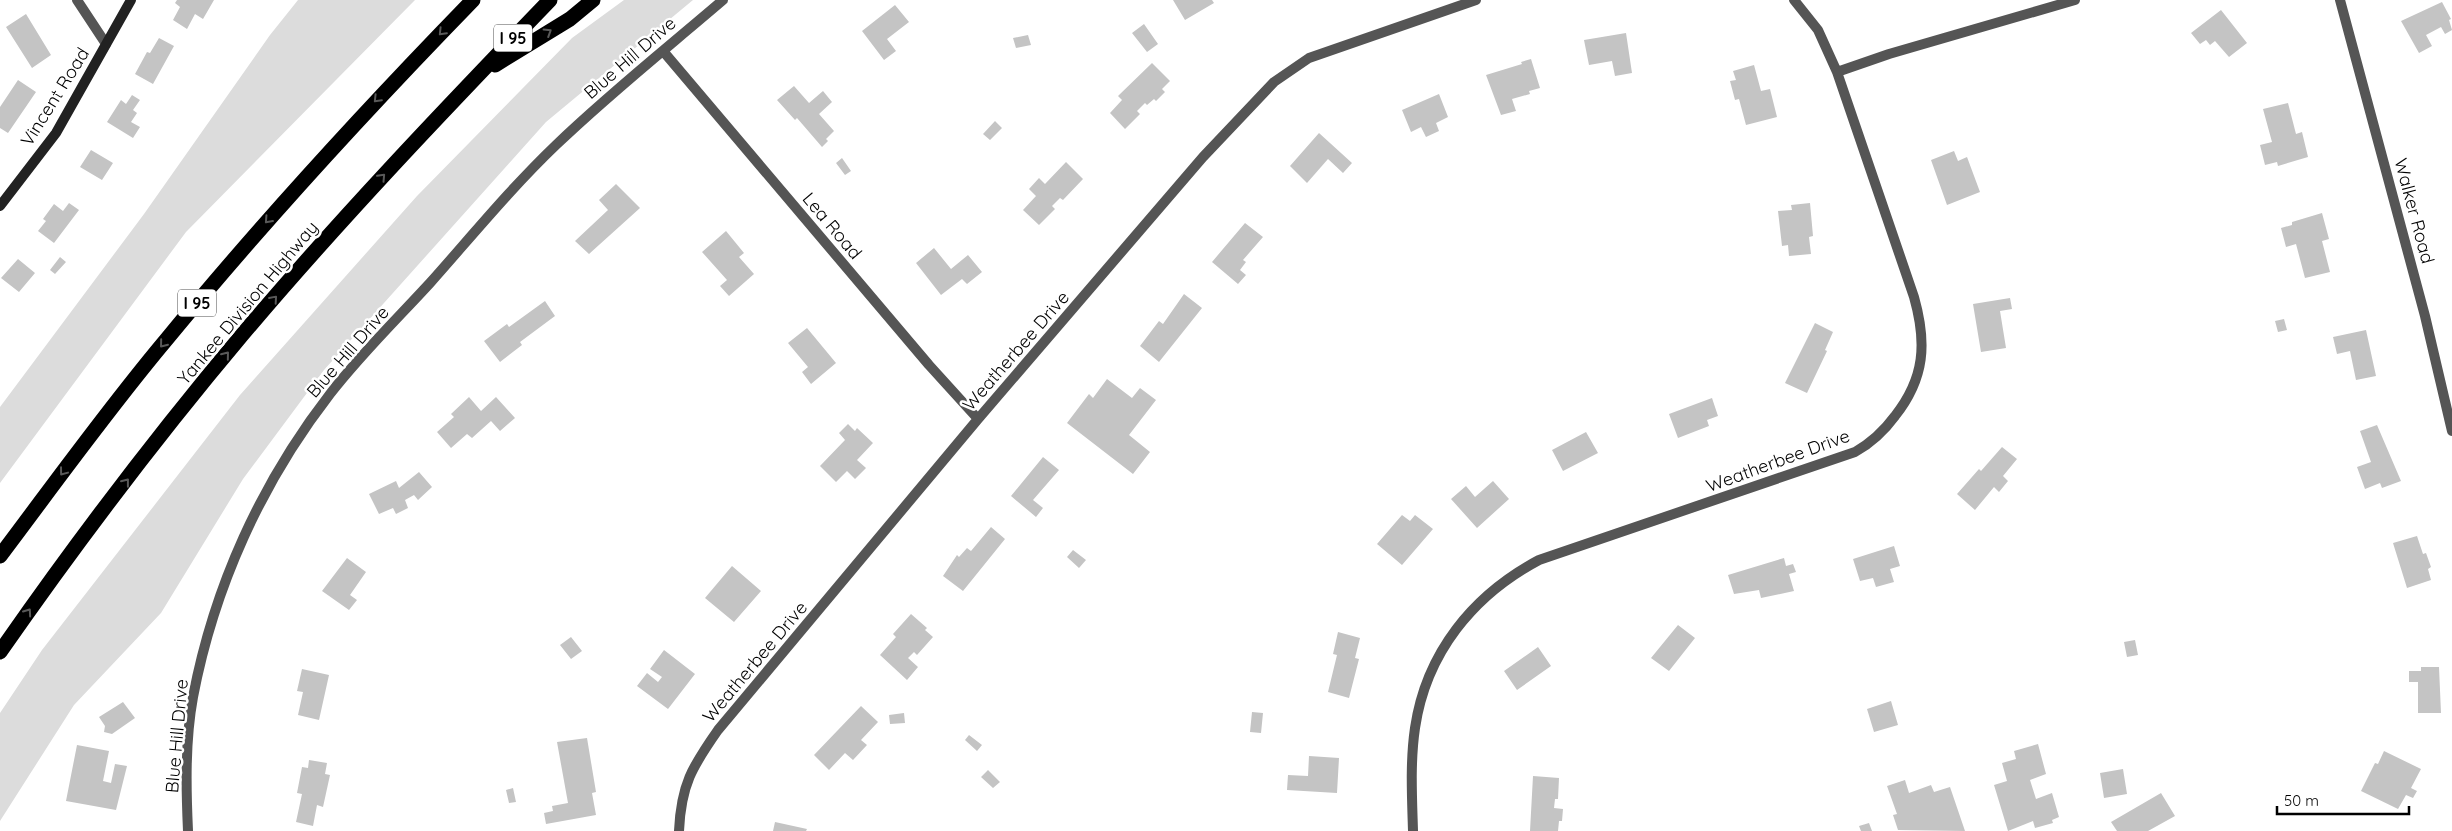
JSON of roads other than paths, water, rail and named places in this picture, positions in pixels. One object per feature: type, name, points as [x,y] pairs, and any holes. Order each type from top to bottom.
[{"type":"highway","name":"I 95","points":[[0,556],[165,340],[354,123],[473,0]]},
{"type":"highway","name":"Yankee Division Highway","points":[[0,652],[82,539],[242,336],[358,202],[550,0]]},
{"type":"highway","points":[[476,76],[570,19],[593,0]]},
{"type":"street","points":[[78,0],[106,44]]},
{"type":"street","name":"Vincent Road","points":[[0,206],[56,132],[131,0]]},
{"type":"street","name":"Blue Hill Drive","points":[[188,831],[186,779],[193,699],[212,620],[242,540],[266,490],[288,454],[331,393],[522,181],[568,134],[723,0]]},
{"type":"street","name":"Weatherbee Drive","points":[[678,831],[680,805],[685,784],[697,761],[718,730],[978,420],[1203,157],[1274,82],[1309,58],[1476,0]]},
{"type":"street","name":"Weatherbee Drive","points":[[1413,831],[1413,743],[1422,696],[1435,662],[1456,627],[1486,595],[1521,570],[1545,558],[1855,452],[1879,435],[1910,394],[1921,364],[1921,336],[1918,311],[1837,72],[1818,30],[1794,0]]},
{"type":"street","points":[[1837,72],[1889,54],[2075,0]]},
{"type":"street","name":"Walker Road","points":[[2340,0],[2425,316],[2452,431]]},
{"type":"street","name":"Lea Road","points":[[663,51],[929,365],[978,420]]}]
